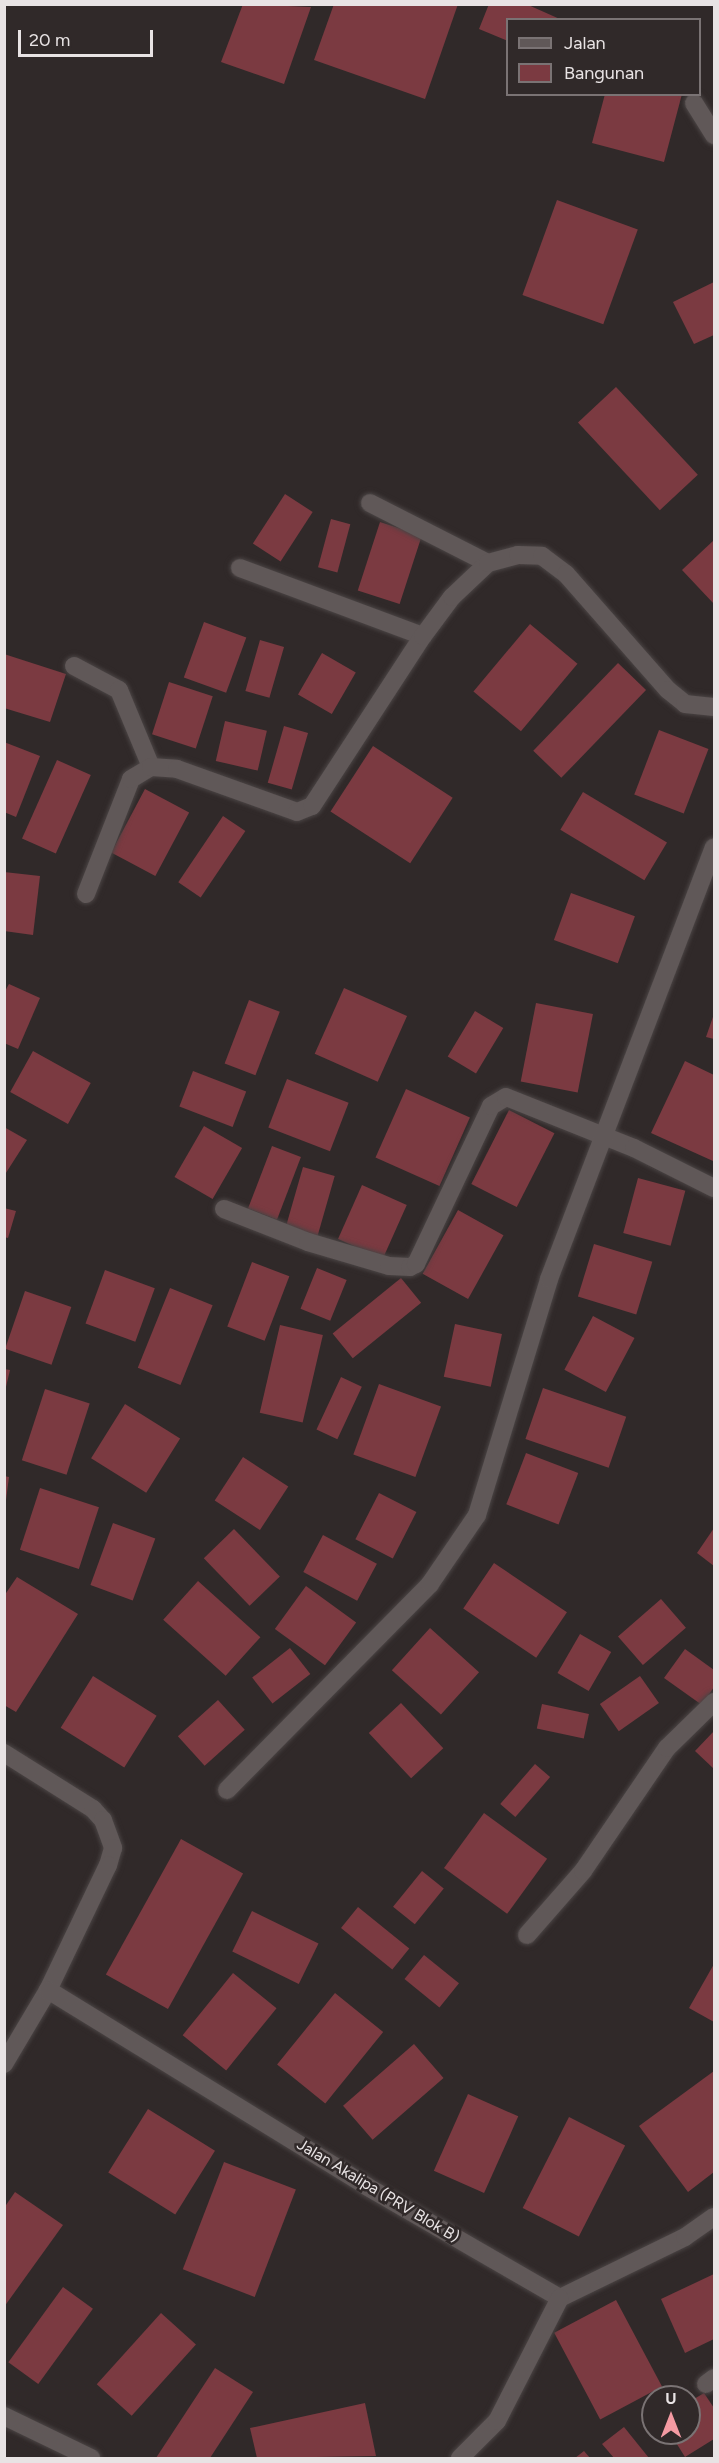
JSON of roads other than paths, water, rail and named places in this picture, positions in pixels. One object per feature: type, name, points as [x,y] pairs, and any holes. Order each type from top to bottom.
[{"type":"street","points":[[694,103],[714,135]]},
{"type":"street","points":[[370,503],[488,563]]},
{"type":"street","points":[[86,894],[131,779],[151,767],[177,769],[297,812],[305,811],[312,806],[423,636],[452,597],[488,563],[518,555],[542,556],[566,574],[668,690],[685,704],[714,706]]},
{"type":"street","points":[[240,568],[423,636]]},
{"type":"street","points":[[74,666],[119,690],[151,767]]},
{"type":"street","points":[[228,1790],[430,1584],[477,1515],[549,1279],[714,847]]},
{"type":"street","points":[[224,1209],[308,1242],[389,1266],[410,1267],[416,1264],[491,1106],[500,1098],[514,1098],[714,1188]]},
{"type":"street","points":[[526,1935],[583,1871],[667,1748],[714,1702]]},
{"type":"street","points":[[4,1753],[93,1809],[103,1820],[113,1848],[108,1865],[48,1990],[4,2064]]},
{"type":"street","name":"Jalan Akalipa (PRV Blok B)","points":[[48,1990],[366,2186],[560,2298]]},
{"type":"street","points":[[460,2458],[497,2421],[560,2298],[686,2236],[714,2217]]},
{"type":"street","points":[[4,2416],[91,2458]]}]
